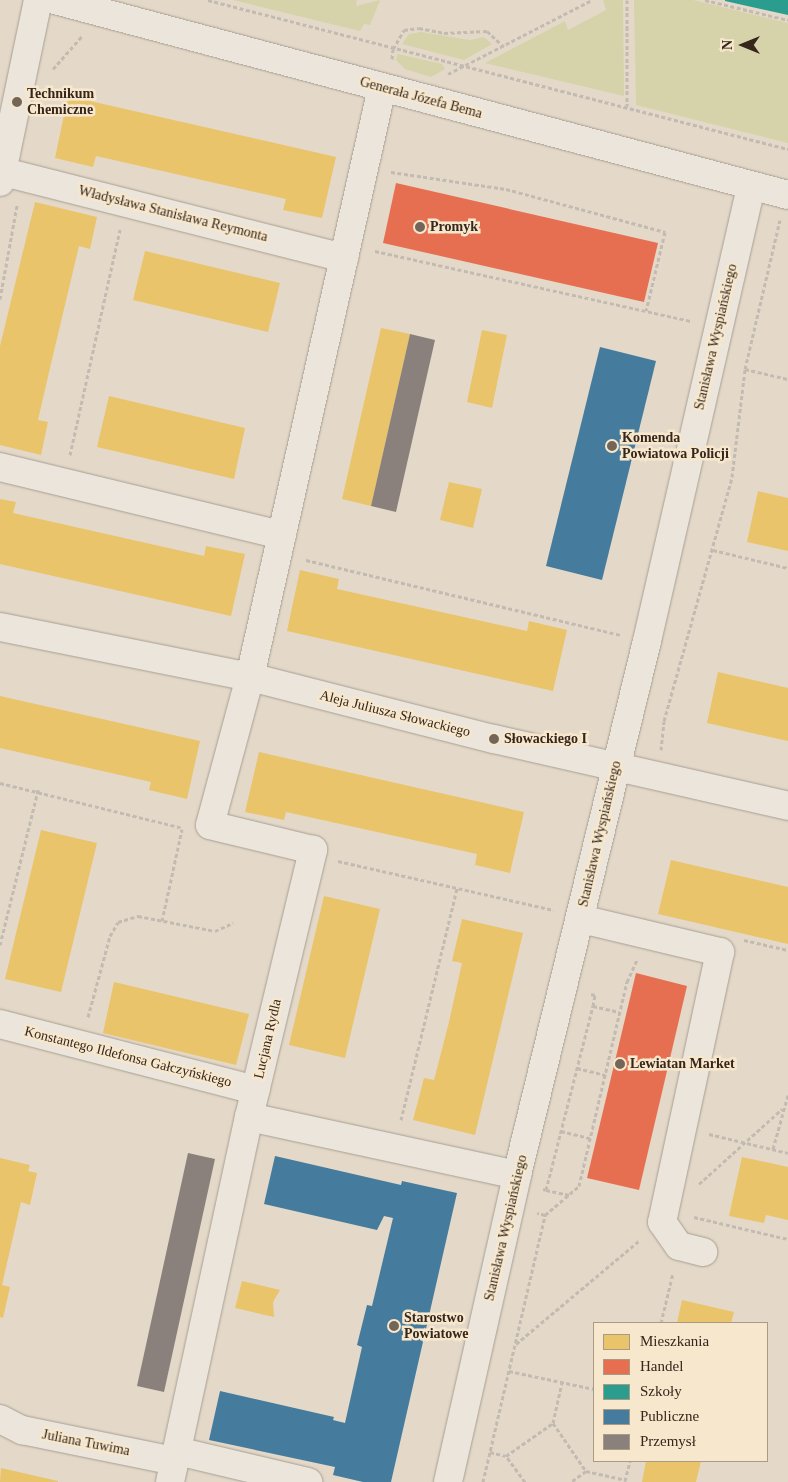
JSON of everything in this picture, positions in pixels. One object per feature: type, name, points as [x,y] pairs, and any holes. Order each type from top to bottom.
[{"type":"street","points":[[1,175],[38,0]]},
{"type":"street","name":"Generała Józefa Bema","points":[[55,0],[787,195]]},
{"type":"street","points":[[312,856],[313,850],[210,825],[250,677],[382,88]]},
{"type":"street","name":"Władysława Stanisława Reymonta","points":[[1,175],[346,251]]},
{"type":"street","name":"Stanisława Wyspiańskiego","points":[[448,1482],[517,1175],[647,641],[751,186]]},
{"type":"street","points":[[0,467],[64,482],[280,544]]},
{"type":"street","name":"Aleja Juliusza Słowackiego","points":[[0,627],[250,677],[616,767],[788,806]]},
{"type":"street","name":"Lucjana Rydla","points":[[174,1465],[249,1117],[312,856]]},
{"type":"street","points":[[581,918],[720,952],[663,1216],[691,1249]]},
{"type":"street","name":"Konstantego Ildefonsa Gałczyńskiego","points":[[0,1024],[256,1090]]},
{"type":"street","points":[[249,1117],[517,1175]]},
{"type":"street","name":"Juliana Tuwima","points":[[0,1419],[22,1430],[174,1465],[308,1482]]},
{"type":"path","points":[[208,0],[393,49],[627,106],[788,149]]},
{"type":"path","points":[[442,77],[466,67],[592,0]]},
{"type":"path","points":[[627,0],[627,106]]},
{"type":"path","points":[[705,0],[788,20]]},
{"type":"path","points":[[394,64],[393,49],[404,30],[419,28],[444,33],[486,31],[504,47]]},
{"type":"path","points":[[364,168],[506,189],[666,232],[646,311]]},
{"type":"path","points":[[657,775],[664,721],[732,477],[745,369],[787,195]]},
{"type":"path","points":[[64,482],[126,203]]},
{"type":"path","points":[[346,251],[719,327]]},
{"type":"path","points":[[745,369],[788,379]]},
{"type":"path","points":[[280,544],[647,641]]},
{"type":"path","points":[[713,550],[788,568]]},
{"type":"path","points":[[0,783],[38,790],[182,828],[194,830],[210,825]]},
{"type":"path","points":[[0,945],[38,790]]},
{"type":"path","points":[[162,921],[182,828]]},
{"type":"path","points":[[312,856],[581,918]]},
{"type":"path","points":[[400,1124],[457,888]]},
{"type":"path","points":[[81,1045],[113,929],[131,916],[215,932],[233,923]]},
{"type":"path","points":[[483,1482],[545,1215],[579,1186],[619,1012],[627,982],[635,970],[643,932]]},
{"type":"path","points":[[720,952],[728,935],[788,950]]},
{"type":"path","points":[[593,1006],[619,1012]]},
{"type":"path","points":[[577,1068],[605,1075]]},
{"type":"path","points":[[773,1149],[782,1109],[788,1095]]},
{"type":"path","points":[[697,1186],[782,1109]]},
{"type":"path","points":[[682,1128],[788,1153]]},
{"type":"path","points":[[561,1131],[590,1138]]},
{"type":"path","points":[[546,1190],[569,1195]]},
{"type":"path","points":[[510,1206],[545,1215]]},
{"type":"path","points":[[516,1344],[663,1216],[788,1239]]},
{"type":"path","points":[[661,1322],[691,1249]]},
{"type":"path","points":[[509,1371],[593,1389]]},
{"type":"path","points":[[506,1456],[553,1423],[562,1382]]},
{"type":"path","points":[[553,1423],[586,1472],[625,1481],[630,1462]]},
{"type":"path","points":[[490,1452],[506,1456],[525,1482]]},
{"type":"path","points":[[571,1482],[586,1472]]},
{"type":"shaded area","points":[[233,0],[357,0],[356,6],[380,0],[370,25],[364,24],[360,31]]},
{"type":"shaded area","points":[[603,0],[623,0],[624,96],[485,63],[565,21],[568,30],[606,10]]},
{"type":"shaded area","points":[[634,0],[693,0],[788,23],[788,143],[636,105]]},
{"type":"shaded area","points":[[421,32],[470,40],[484,37],[492,44],[464,60],[402,44],[409,34]]},
{"type":"shaded area","points":[[398,54],[442,64],[445,69],[431,77],[405,69],[396,60]]},
{"type":"building: Mieszkania","points":[[68,96],[336,157],[322,218],[283,210],[286,199],[96,156],[93,167],[55,158]]},
{"type":"building: Mieszkania","points":[[35,202],[97,217],[90,249],[79,246],[50,368],[38,420],[48,422],[41,455],[0,445],[0,346]]},
{"type":"building: Mieszkania","points":[[145,251],[280,283],[268,332],[133,300]]},
{"type":"building: Mieszkania","points":[[381,328],[410,334],[371,506],[342,499]]},
{"type":"building: Mieszkania","points":[[482,330],[507,335],[492,408],[467,402]]},
{"type":"building: Mieszkania","points":[[109,396],[245,428],[234,479],[97,447]]},
{"type":"building: Mieszkania","points":[[449,482],[482,489],[473,528],[440,520]]},
{"type":"building: Mieszkania","points":[[758,491],[788,498],[788,551],[747,542]]},
{"type":"building: Mieszkania","points":[[0,499],[16,502],[13,513],[204,556],[206,546],[245,554],[231,616],[0,564]]},
{"type":"building: Mieszkania","points":[[300,570],[339,579],[337,589],[527,631],[529,621],[567,630],[553,691],[287,631]]},
{"type":"building: Mieszkania","points":[[718,672],[788,688],[788,741],[707,723]]},
{"type":"building: Mieszkania","points":[[0,696],[200,741],[187,799],[149,790],[151,782],[0,748]]},
{"type":"building: Mieszkania","points":[[259,752],[524,812],[510,873],[475,865],[477,854],[286,812],[284,820],[245,812]]},
{"type":"building: Mieszkania","points":[[41,830],[97,843],[61,992],[5,979]]},
{"type":"building: Mieszkania","points":[[671,860],[788,887],[788,944],[658,914]]},
{"type":"building: Mieszkania","points":[[324,896],[380,909],[345,1058],[289,1045]]},
{"type":"building: Mieszkania","points":[[462,919],[523,933],[475,1135],[413,1120],[424,1078],[434,1080],[449,1022],[462,963],[452,961]]},
{"type":"building: Mieszkania","points":[[114,982],[249,1014],[236,1065],[103,1033]]},
{"type":"building: Mieszkania","points":[[742,1157],[788,1167],[788,1220],[766,1215],[764,1223],[729,1216]]},
{"type":"building: Mieszkania","points":[[0,1158],[30,1165],[28,1171],[37,1173],[30,1205],[21,1202],[2,1285],[10,1287],[3,1318],[0,1317]]},
{"type":"building: Mieszkania","points":[[242,1281],[280,1290],[273,1302],[274,1317],[235,1308]]},
{"type":"building: Mieszkania","points":[[682,1300],[734,1312],[731,1322],[677,1322]]},
{"type":"building: Mieszkania","points":[[646,1462],[701,1462],[696,1482],[642,1482]]},
{"type":"building: Mieszkania","points":[[1,1468],[58,1481],[58,1482],[0,1482]]},
{"type":"building: Handel","points":[[396,183],[658,243],[644,302],[383,243]]},
{"type":"building: Handel","points":[[636,973],[687,986],[639,1190],[587,1178]]},
{"type":"building: Szkoły","points":[[725,0],[788,0],[788,15],[725,1]]},
{"type":"building: Publiczne","points":[[600,347],[656,361],[602,580],[546,566]]},
{"type":"building: Publiczne","name":"Starostwo Powiatowe","points":[[275,1156],[401,1185],[402,1181],[457,1193],[391,1482],[363,1482],[333,1475],[335,1467],[209,1440],[220,1391],[334,1417],[333,1420],[345,1423],[362,1347],[357,1345],[367,1305],[372,1306],[393,1218],[384,1216],[377,1230],[264,1204]]},
{"type":"building: Przemysł","points":[[410,334],[435,340],[396,512],[371,506]]},
{"type":"building: Przemysł","points":[[188,1153],[215,1159],[164,1392],[137,1386]]},
{"type":"place","name":"Technikum Chemiczne","points":[[17,102]]},
{"type":"place","name":"Promyk","points":[[420,227]]},
{"type":"place","name":"Komenda Powiatowa Policji","points":[[612,446]]},
{"type":"place","name":"Słowackiego I","points":[[494,739]]},
{"type":"place","name":"Lewiatan Market","points":[[620,1064]]},
{"type":"place","name":"Starostwo Powiatowe","points":[[394,1326]]}]
